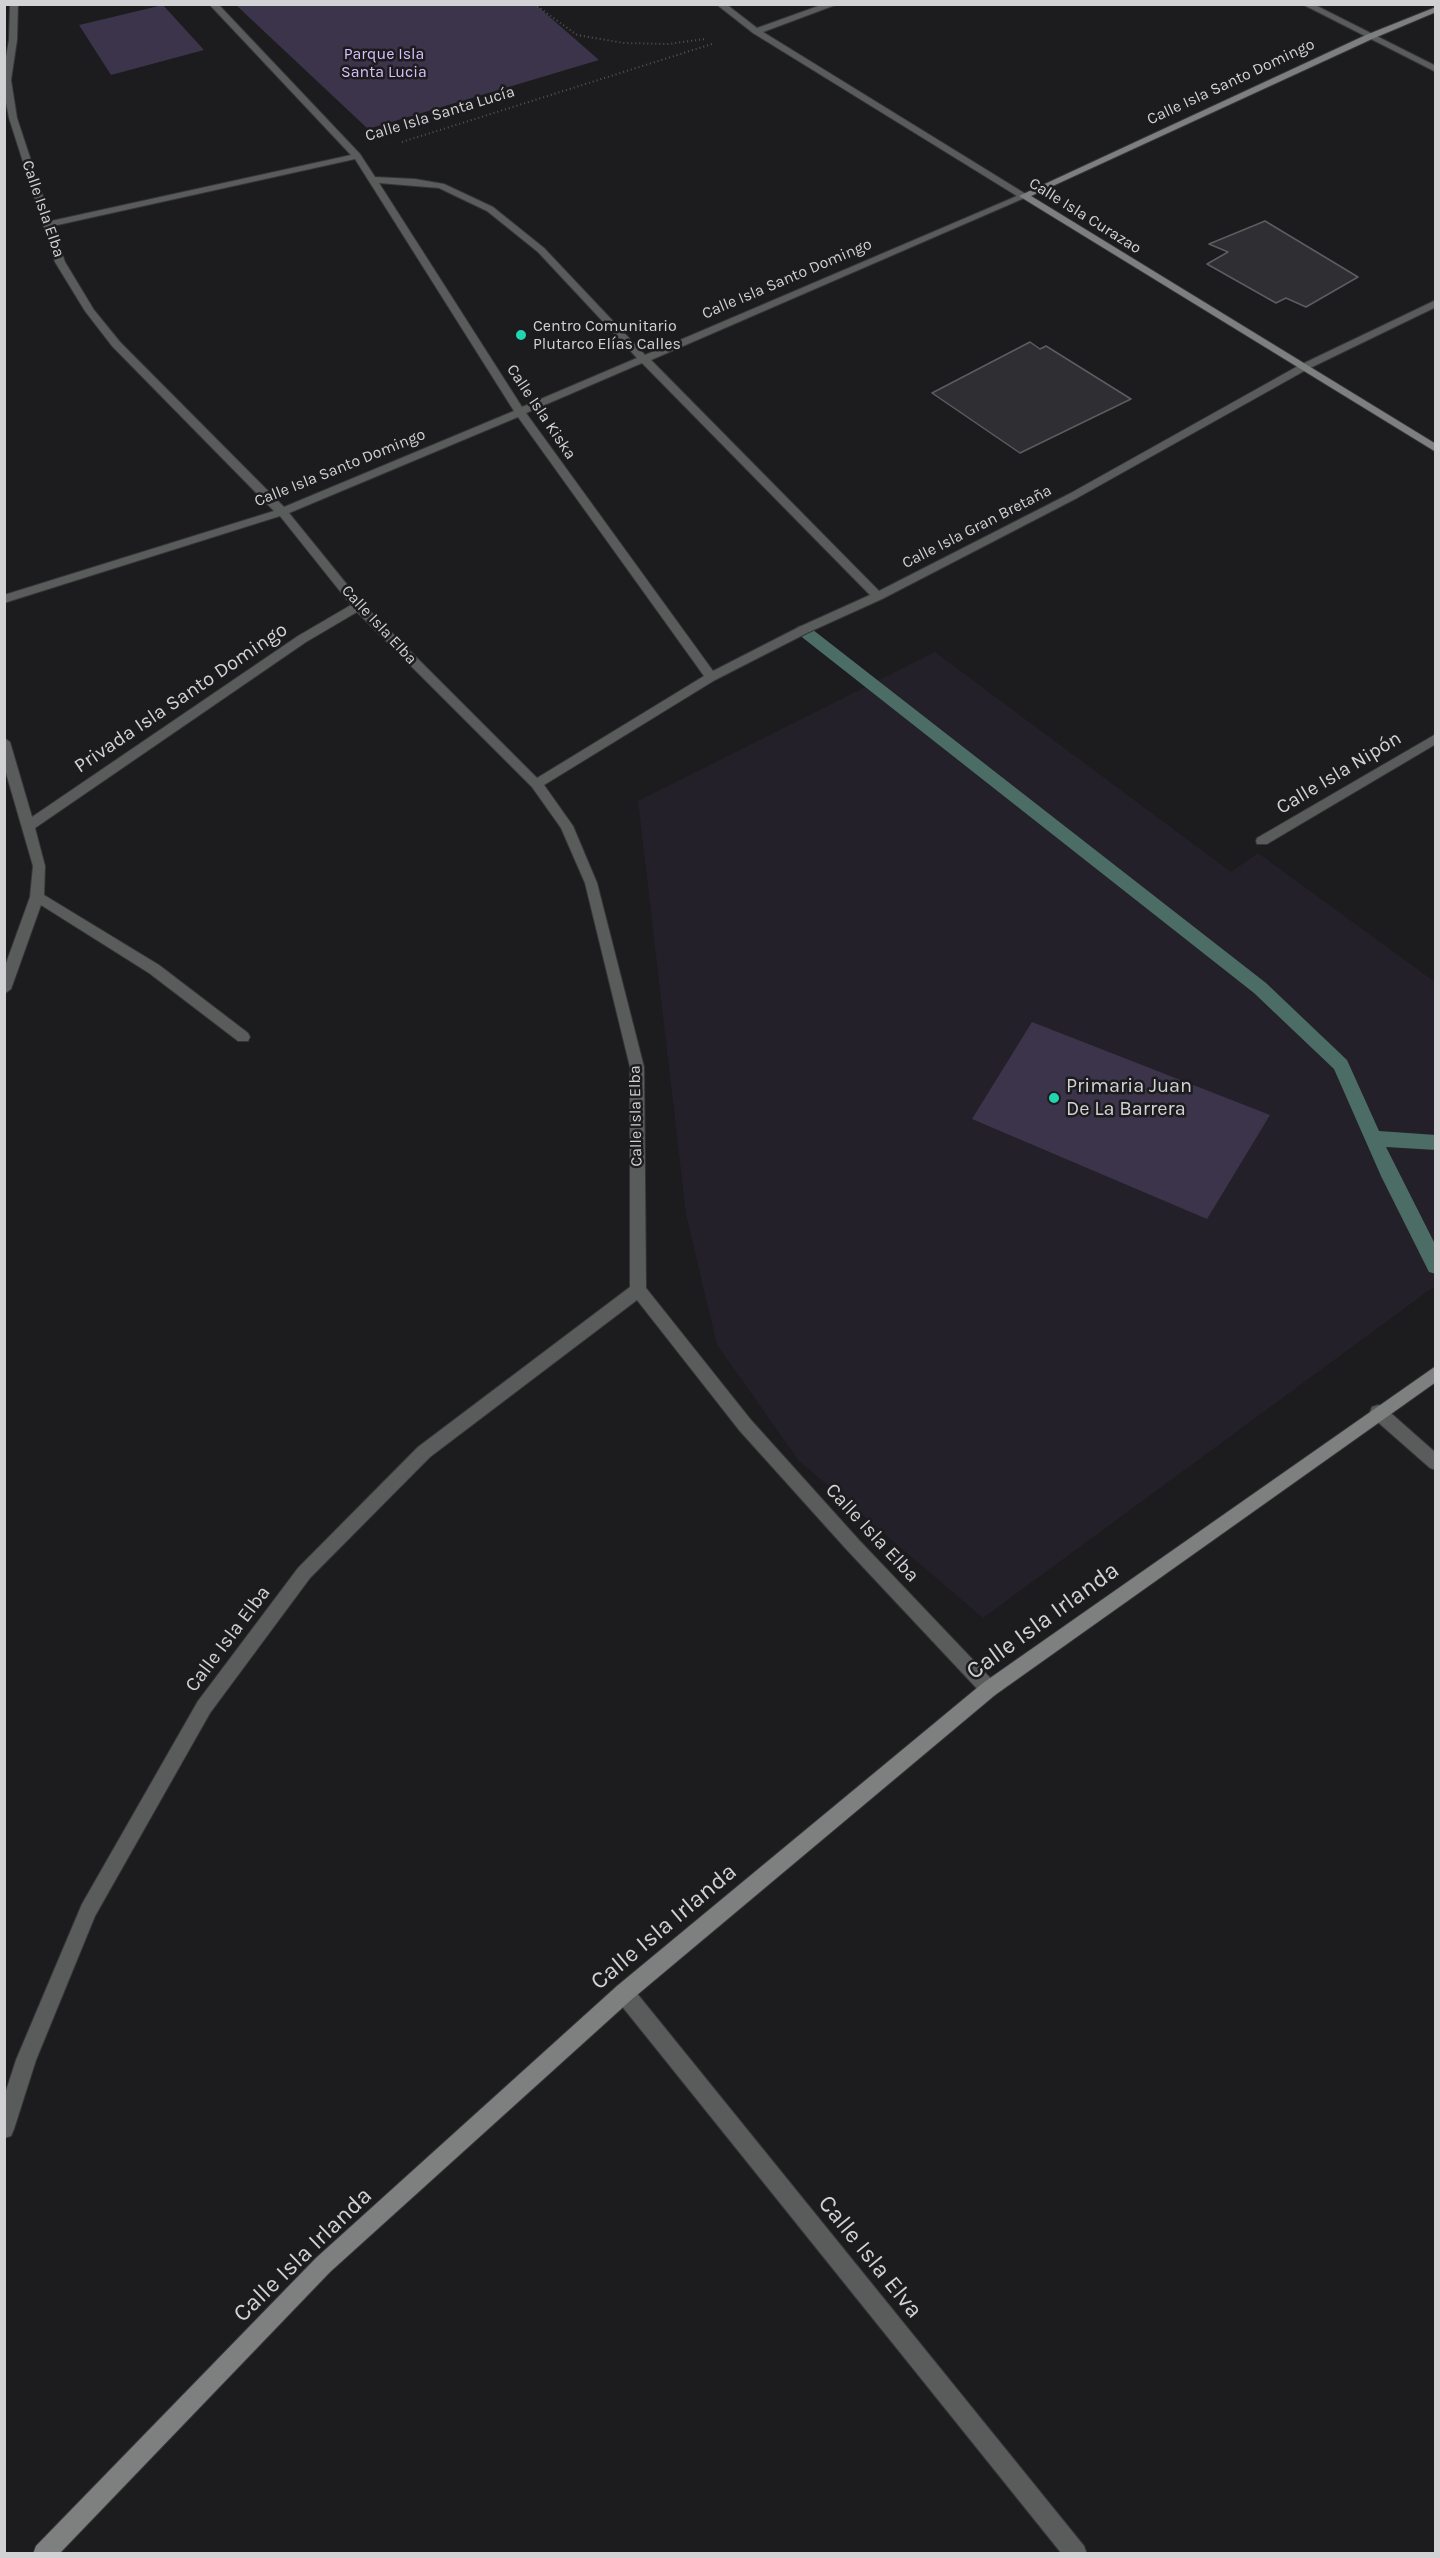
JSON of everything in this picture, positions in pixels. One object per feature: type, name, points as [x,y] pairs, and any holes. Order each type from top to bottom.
[{"type":"street","name":"Calle Isla Elba","points":[[14,4],[13,40],[7,80],[13,118],[60,262],[90,312],[116,344],[282,512],[358,606],[536,784],[567,826],[591,884],[637,1068],[638,1290],[746,1425],[853,1545],[989,1689]]},
{"type":"street","name":"Calle Isla Kiska","points":[[213,4],[357,156],[520,412],[711,677]]},
{"type":"street","name":"Calle Isla Curazao","points":[[720,4],[756,31],[1436,449]]},
{"type":"street","points":[[756,31],[834,4]]},
{"type":"street","points":[[1306,4],[1436,70]]},
{"type":"street","name":"Calle Isla Santo Domingo","points":[[4,599],[282,512],[1024,196],[1369,37],[1436,9]]},
{"type":"street","name":"Calle Isla Santa Lucía","points":[[47,225],[357,156]]},
{"type":"street","points":[[372,180],[441,186],[490,208],[541,250],[644,359],[878,596]]},
{"type":"street","name":"Calle Isla Gran Bretaña","points":[[536,784],[711,677],[803,630],[878,596],[1073,496],[1302,368],[1436,303]]},
{"type":"street","name":"Privada Isla Santo Domingo","points":[[28,826],[302,639],[358,606]]},
{"type":"street","name":"Calle Isla Nipón","points":[[1262,842],[1436,738]]},
{"type":"street","points":[[4,742],[39,866],[37,897],[4,989]]},
{"type":"street","points":[[37,897],[154,969],[243,1037]]},
{"type":"street","name":"Calle Isla Elba","points":[[4,2129],[26,2060],[88,1911],[204,1707],[282,1602],[304,1573],[424,1452],[638,1290]]},
{"type":"street","name":"Calle Isla Irlanda","points":[[44,2553],[323,2265],[624,1993],[989,1689],[1436,1373]]},
{"type":"street","points":[[1378,1412],[1436,1463]]},
{"type":"street","name":"Calle Isla Elva","points":[[624,1993],[1076,2553]]},
{"type":"path","points":[[534,4],[577,35],[624,43],[668,44],[756,31]]},
{"type":"path","name":"Calle Isla Santa Lucía","points":[[357,156],[756,31]]},
{"type":"shaded area","name":"Primaria Juan De La Barrera","points":[[935,652],[1231,872],[1258,853],[1435,982],[1435,1286],[983,1618],[799,1461],[717,1345],[686,1214],[638,801]]},
{"type":"green space","points":[[163,5],[204,50],[111,75],[79,25]]},
{"type":"green space","name":"Parque Isla Santa Lucia","points":[[236,5],[536,5],[599,60],[368,129]]},
{"type":"green space","points":[[1032,1022],[1270,1115],[1207,1219],[972,1119]]},
{"type":"building","points":[[1265,221],[1358,277],[1306,307],[1286,298],[1276,303],[1207,264],[1228,252],[1209,244]]},
{"type":"building","points":[[1030,342],[1040,349],[1046,346],[1131,399],[1020,453],[932,393]]},
{"type":"waterway","points":[[803,630],[1260,988],[1341,1065],[1373,1138]]},
{"type":"waterway","points":[[1373,1138],[1436,1143]]},
{"type":"waterway","points":[[1373,1138],[1436,1266]]},
{"type":"place","name":"Centro Comunitario Plutarco Elías Calles","points":[[521,335]]},
{"type":"place","name":"Primaria Juan De La Barrera","points":[[1054,1098]]}]
